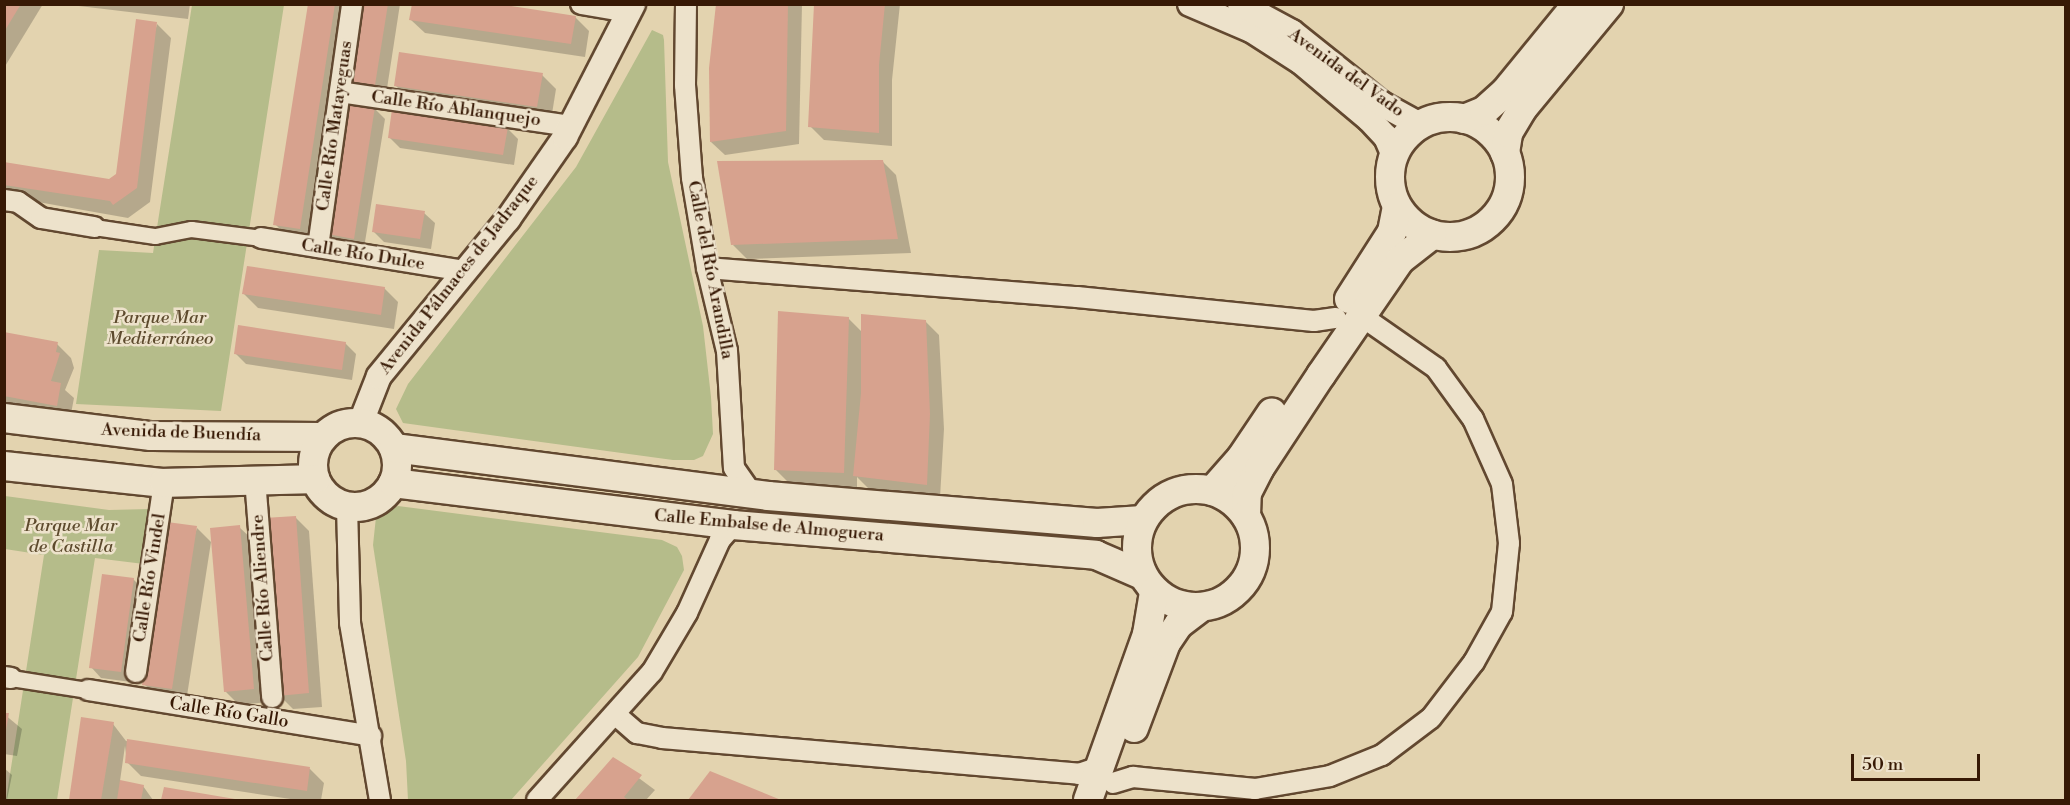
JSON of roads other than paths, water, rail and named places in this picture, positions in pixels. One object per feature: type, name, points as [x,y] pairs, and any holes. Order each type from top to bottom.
[{"type":"main road","points":[[1464,119],[1484,111],[1505,92],[1577,4]]},
{"type":"main road","points":[[1397,207],[1418,229],[1432,235],[1467,235],[1495,217],[1507,194],[1510,174],[1505,153],[1508,133],[1523,108],[1609,4]]},
{"type":"main road","points":[[1148,584],[1176,604],[1200,608],[1216,605],[1236,593],[1250,575],[1256,552],[1246,516],[1247,493],[1258,469],[1350,315],[1392,232],[1397,207],[1390,182],[1394,156],[1404,138],[1420,125],[1442,118],[1464,119],[1481,126],[1505,153]]},
{"type":"main road","points":[[1212,491],[1241,458],[1350,315],[1400,260],[1432,235]]},
{"type":"main road","name":"Avenida de Buendía","points":[[4,418],[151,436],[323,437]]},
{"type":"main road","points":[[361,422],[385,435],[394,448],[398,467],[393,483],[383,496],[364,506],[347,506],[332,500],[315,479],[313,461],[323,437],[338,428],[361,422]]},
{"type":"main road","name":"Calle Embalse de Almoguera","points":[[394,448],[752,494],[1098,523],[1143,520]]},
{"type":"main road","points":[[4,466],[164,483],[315,479]]},
{"type":"main road","name":"Calle Embalse de Almoguera","points":[[393,483],[733,525],[1096,555],[1148,584]]},
{"type":"main road","points":[[1107,783],[1147,634],[1148,584],[1137,548],[1143,520],[1153,507],[1180,491],[1212,491],[1225,496],[1246,516]]},
{"type":"main road","points":[[1088,801],[1107,783],[1166,643],[1179,624],[1200,608]]},
{"type":"street","name":"Calle Río Matayeguas","points":[[318,247],[352,4]]},
{"type":"street","points":[[581,4],[631,8]]},
{"type":"street","name":"Calle del Río Arandilla","points":[[686,4],[689,142],[707,268],[728,362],[734,468],[752,494]]},
{"type":"street","name":"Avenida del Vado","points":[[1190,4],[1251,30],[1301,62],[1369,119],[1386,137],[1394,156]]},
{"type":"street","name":"Avenida del Vado","points":[[1240,4],[1292,32],[1382,104],[1420,125]]},
{"type":"street","name":"Avenida Pálmaces de Jadraque","points":[[361,422],[379,376],[508,219],[571,126],[631,8]]},
{"type":"street","name":"Calle Río Ablanquejo","points":[[340,92],[571,126]]},
{"type":"street","points":[[4,200],[18,202],[41,218],[94,227],[155,236],[191,229],[261,238]]},
{"type":"street","name":"Calle Río Dulce","points":[[261,238],[465,272]]},
{"type":"street","points":[[616,715],[637,733],[662,738],[1079,774],[1107,783],[1133,777],[1255,789],[1330,776],[1382,755],[1431,718],[1474,662],[1502,612],[1509,543],[1502,484],[1473,419],[1436,368],[1370,322],[1350,315],[1314,321],[1077,297],[707,268]]},
{"type":"street","name":"Calle Río Aliendre","points":[[255,479],[272,697]]},
{"type":"street","name":"Calle Río Vindel","points":[[135,672],[164,483]]},
{"type":"street","points":[[347,506],[350,623],[371,736],[380,801]]},
{"type":"street","points":[[537,801],[616,715],[669,647],[707,563],[733,525]]},
{"type":"street","points":[[8,677],[88,690]]},
{"type":"street","name":"Calle Río Gallo","points":[[88,690],[371,736]]},
{"type":"park label","name":"Parque Mar Mediterráneo","points":[[160,329]]},
{"type":"park label","name":"Parque Mar de Castilla","points":[[71,537]]}]
